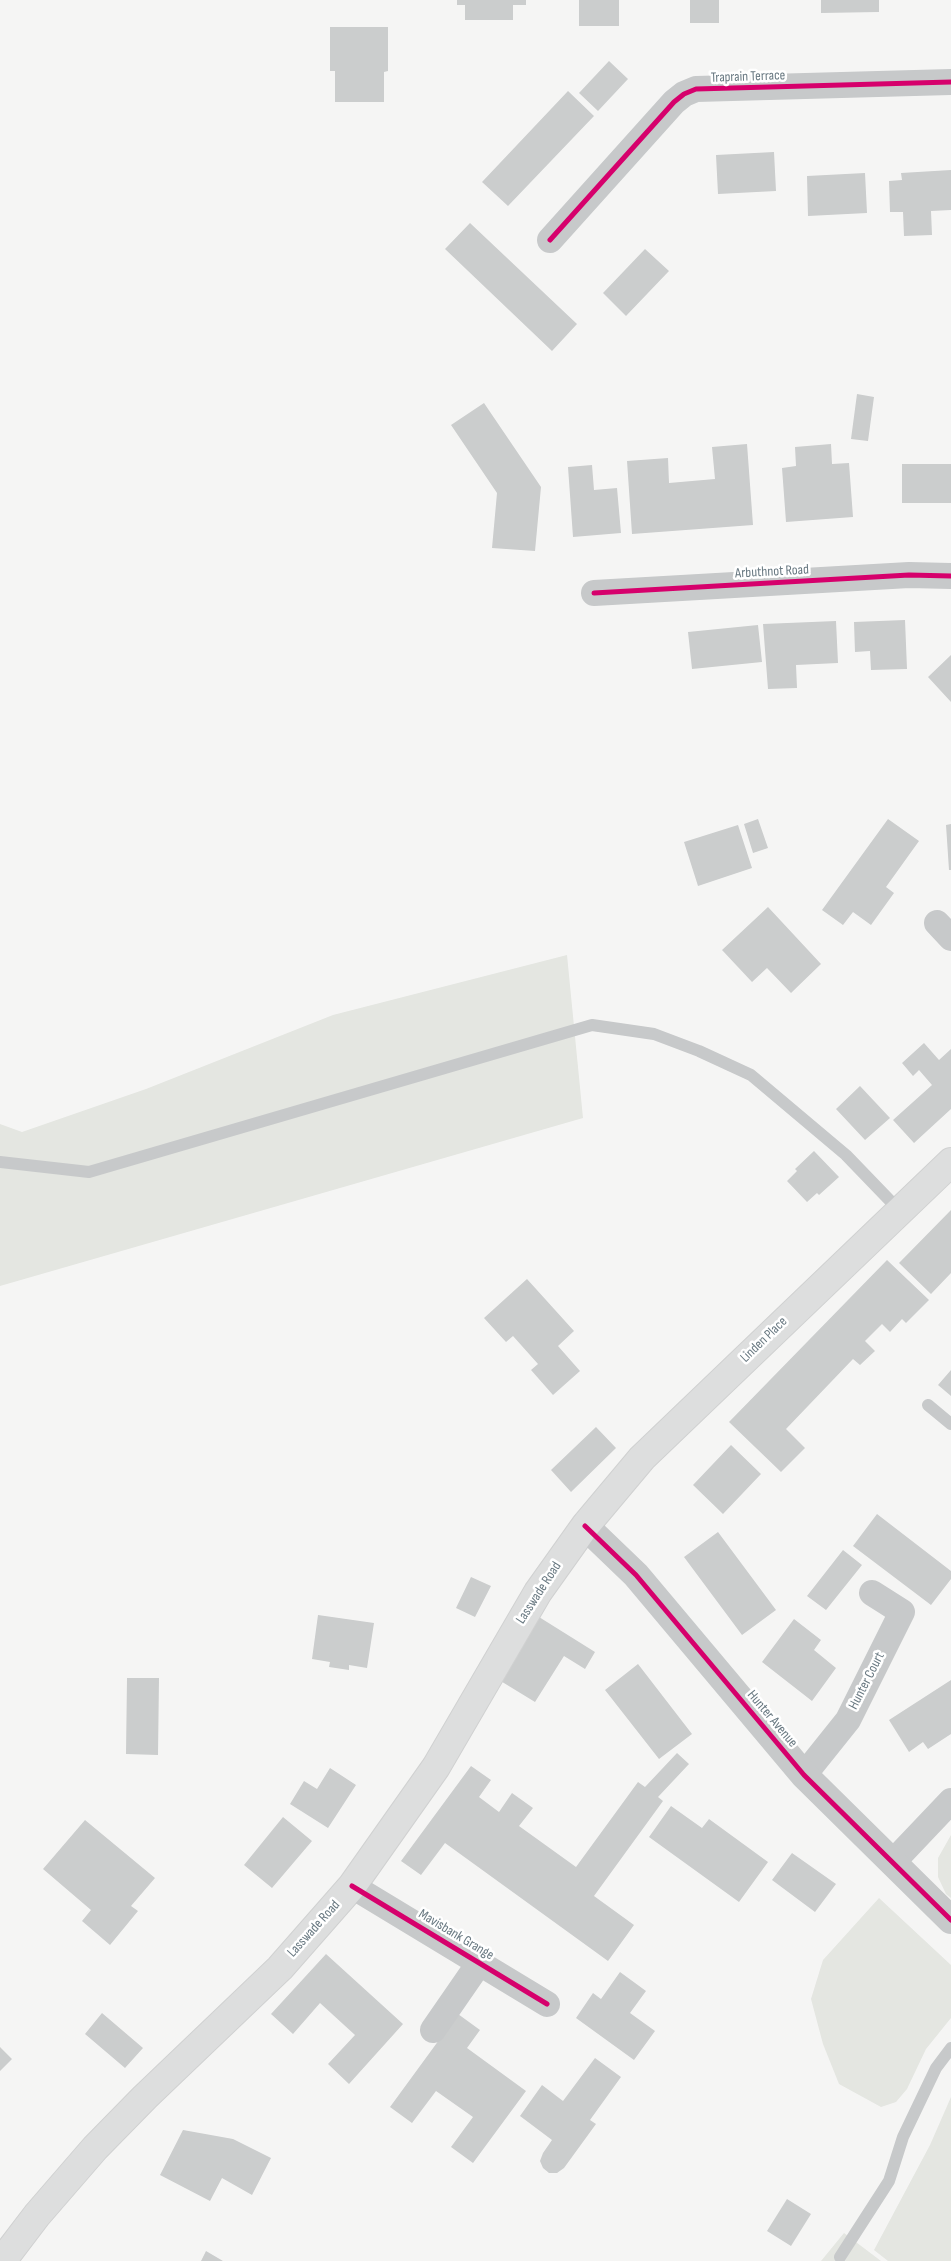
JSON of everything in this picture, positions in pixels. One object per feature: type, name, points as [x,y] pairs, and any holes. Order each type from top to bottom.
[{"type":"main road","name":"Linden Place","points":[[585,1526],[642,1458],[951,1162]]},
{"type":"main road","name":"Lasswade Road","points":[[2,2261],[37,2215],[95,2148],[145,2097],[280,1968],[352,1886],[436,1767],[538,1592],[585,1526]]},
{"type":"street","name":"Traprain Terrace","points":[[550,240],[674,102],[684,94],[696,90],[951,82]]},
{"type":"street","name":"Arbuthnot Road","points":[[594,593],[909,575],[951,576]]},
{"type":"street","name":"Hunter Avenue","points":[[585,1526],[636,1575],[804,1775],[951,1920]]},
{"type":"street","name":"Hunter Court","points":[[804,1775],[848,1720],[902,1612],[872,1593]]},
{"type":"street","points":[[892,1862],[951,1801]]},
{"type":"street","name":"Mavisbank Grange","points":[[352,1886],[547,2004]]},
{"type":"street","name":"Mavisbank Grange","points":[[433,2030],[480,1962]]},
{"type":"lane","points":[[0,1162],[89,1172],[592,1025],[654,1034],[699,1051],[751,1075],[846,1155],[899,1210]]},
{"type":"lane","points":[[928,1405],[951,1424]]},
{"type":"lane","points":[[840,2257],[889,2181],[902,2136],[936,2068],[951,2048]]},
{"type":"shaded area","points":[[567,955],[583,1118],[0,1286],[0,1124],[22,1132],[146,1089],[333,1015]]},
{"type":"shaded area","points":[[951,1835],[951,1898],[946,1894],[938,1877],[938,1858]]},
{"type":"shaded area","points":[[879,1898],[951,1965],[951,2018],[926,2049],[907,2089],[896,2102],[881,2107],[839,2084],[823,2044],[811,1999],[823,1960]]},
{"type":"shaded area","points":[[951,2097],[951,2261],[888,2261],[874,2250],[930,2145]]},
{"type":"shaded area","points":[[844,2233],[881,2261],[821,2261]]},
{"type":"building","points":[[457,0],[526,0],[526,5],[513,5],[513,20],[465,20],[465,5],[457,5]]},
{"type":"building","points":[[579,0],[619,0],[619,26],[579,26]]},
{"type":"building","points":[[690,0],[719,0],[719,23],[690,23]]},
{"type":"building","points":[[821,0],[879,0],[879,12],[821,13]]},
{"type":"building","points":[[330,27],[388,27],[388,71],[384,72],[384,102],[335,102],[335,71],[330,71]]},
{"type":"building","points":[[609,61],[628,79],[598,111],[579,93]]},
{"type":"building","points":[[568,91],[594,116],[508,206],[482,182]]},
{"type":"building","points":[[774,152],[776,191],[718,194],[716,155]]},
{"type":"building","points":[[951,170],[951,210],[931,211],[932,235],[904,236],[903,212],[890,212],[889,181],[902,180],[901,173]]},
{"type":"building","points":[[865,173],[867,213],[808,216],[807,176]]},
{"type":"building","points":[[470,223],[577,324],[552,351],[445,249]]},
{"type":"building","points":[[645,249],[669,271],[626,316],[603,293]]},
{"type":"building","points":[[857,394],[874,397],[868,441],[851,439]]},
{"type":"building","points":[[484,403],[541,487],[535,551],[492,548],[497,493],[451,425]]},
{"type":"building","points":[[747,444],[753,525],[632,534],[627,461],[668,458],[669,483],[715,479],[712,447]]},
{"type":"building","points":[[831,444],[832,464],[849,463],[853,517],[786,522],[782,468],[796,466],[795,447]]},
{"type":"building","points":[[902,464],[951,464],[951,503],[902,503]]},
{"type":"building","points":[[592,465],[594,490],[617,488],[621,533],[573,537],[568,467]]},
{"type":"building","points":[[905,620],[907,669],[871,670],[870,651],[855,652],[854,622]]},
{"type":"building","points":[[836,621],[838,663],[796,665],[797,688],[768,689],[763,624]]},
{"type":"building","points":[[758,625],[762,662],[692,669],[688,632]]},
{"type":"building","points":[[951,655],[951,702],[928,677]]},
{"type":"building","points":[[758,819],[768,848],[753,853],[744,824]]},
{"type":"building","points":[[888,819],[919,841],[886,887],[894,893],[871,925],[853,912],[843,925],[822,910]]},
{"type":"building","points":[[951,824],[951,870],[949,870],[946,825]]},
{"type":"building","points":[[738,825],[752,868],[698,886],[684,842]]},
{"type":"building","points":[[768,907],[821,964],[791,993],[767,968],[752,982],[722,950]]},
{"type":"building","points":[[924,1043],[939,1060],[951,1049],[951,1109],[914,1143],[893,1120],[932,1085],[919,1070],[913,1076],[902,1063]]},
{"type":"building","points":[[860,1086],[890,1118],[865,1140],[836,1109]]},
{"type":"building","points":[[814,1151],[839,1177],[819,1195],[817,1193],[807,1202],[787,1181],[797,1171],[795,1169]]},
{"type":"building","points":[[951,1210],[951,1273],[931,1294],[899,1263]]},
{"type":"building","points":[[887,1260],[929,1300],[906,1323],[902,1319],[890,1332],[882,1324],[865,1341],[875,1351],[860,1365],[853,1359],[786,1429],[805,1448],[781,1472],[729,1422]]},
{"type":"building","points":[[527,1279],[574,1331],[558,1346],[580,1371],[553,1395],[531,1370],[538,1364],[513,1336],[506,1342],[484,1318]]},
{"type":"building","points":[[951,1370],[951,1396],[938,1385]]},
{"type":"building","points":[[596,1427],[616,1448],[571,1492],[551,1470]]},
{"type":"building","points":[[731,1445],[761,1474],[723,1514],[693,1485]]},
{"type":"building","points":[[877,1514],[951,1571],[951,1579],[931,1605],[853,1546]]},
{"type":"building","points":[[718,1532],[776,1610],[742,1635],[684,1557]]},
{"type":"building","points":[[843,1550],[862,1565],[826,1610],[807,1596]]},
{"type":"building","points":[[471,1577],[491,1586],[475,1617],[456,1608]]},
{"type":"building","points":[[318,1615],[374,1623],[367,1668],[349,1665],[349,1670],[329,1667],[330,1662],[312,1659]]},
{"type":"building","points":[[539,1617],[595,1652],[585,1669],[564,1656],[535,1702],[499,1680]]},
{"type":"building","points":[[794,1619],[821,1640],[814,1650],[836,1668],[812,1701],[762,1662]]},
{"type":"building","points":[[638,1664],[692,1734],[659,1759],[605,1690]]},
{"type":"building","points":[[127,1678],[159,1678],[158,1755],[126,1754]]},
{"type":"building","points":[[951,1680],[951,1734],[928,1749],[923,1742],[909,1752],[889,1720]]},
{"type":"building","points":[[677,1753],[689,1764],[658,1797],[663,1801],[594,1896],[634,1925],[608,1961],[445,1843],[421,1875],[401,1861],[471,1766],[491,1780],[479,1797],[499,1812],[512,1793],[533,1808],[519,1826],[576,1867],[638,1782],[645,1787]]},
{"type":"building","points":[[330,1768],[356,1785],[328,1828],[290,1804],[304,1781],[317,1789]]},
{"type":"building","points":[[671,1806],[702,1828],[709,1819],[768,1862],[739,1902],[649,1837]]},
{"type":"building","points":[[283,1817],[312,1841],[272,1888],[244,1865]]},
{"type":"building","points":[[85,1820],[155,1878],[131,1906],[138,1911],[110,1945],[82,1921],[91,1910],[43,1869]]},
{"type":"building","points":[[792,1853],[836,1884],[815,1912],[772,1880]]},
{"type":"building","points":[[326,1954],[403,2024],[349,2084],[328,2064],[355,2035],[320,2003],[293,2034],[271,2014]]},
{"type":"building","points":[[620,1972],[646,1991],[630,2013],[655,2031],[634,2060],[576,2018],[593,1993],[601,1999]]},
{"type":"building","points":[[102,2013],[143,2048],[125,2068],[85,2034]]},
{"type":"building","points":[[458,2014],[480,2030],[467,2048],[526,2091],[473,2163],[451,2147],[473,2117],[436,2091],[412,2123],[390,2107]]},
{"type":"building","points":[[0,2047],[12,2059],[0,2071]]},
{"type":"building","points":[[595,2058],[621,2077],[590,2120],[596,2124],[564,2168],[557,2173],[549,2173],[543,2168],[540,2161],[552,2140],[520,2116],[542,2085],[563,2101]]},
{"type":"building","points":[[183,2130],[233,2139],[271,2158],[252,2195],[222,2178],[210,2201],[160,2175]]},
{"type":"building","points":[[787,2199],[811,2214],[791,2246],[767,2231]]},
{"type":"building","points":[[206,2251],[223,2261],[201,2261]]},
{"type":"cycle path","points":[[550,240],[674,102],[684,94],[696,89],[951,82]]},
{"type":"cycle path","points":[[594,593],[909,575],[951,576]]},
{"type":"cycle path","points":[[585,1526],[636,1575],[804,1775],[951,1920]]},
{"type":"cycle path","points":[[352,1886],[547,2004]]}]
